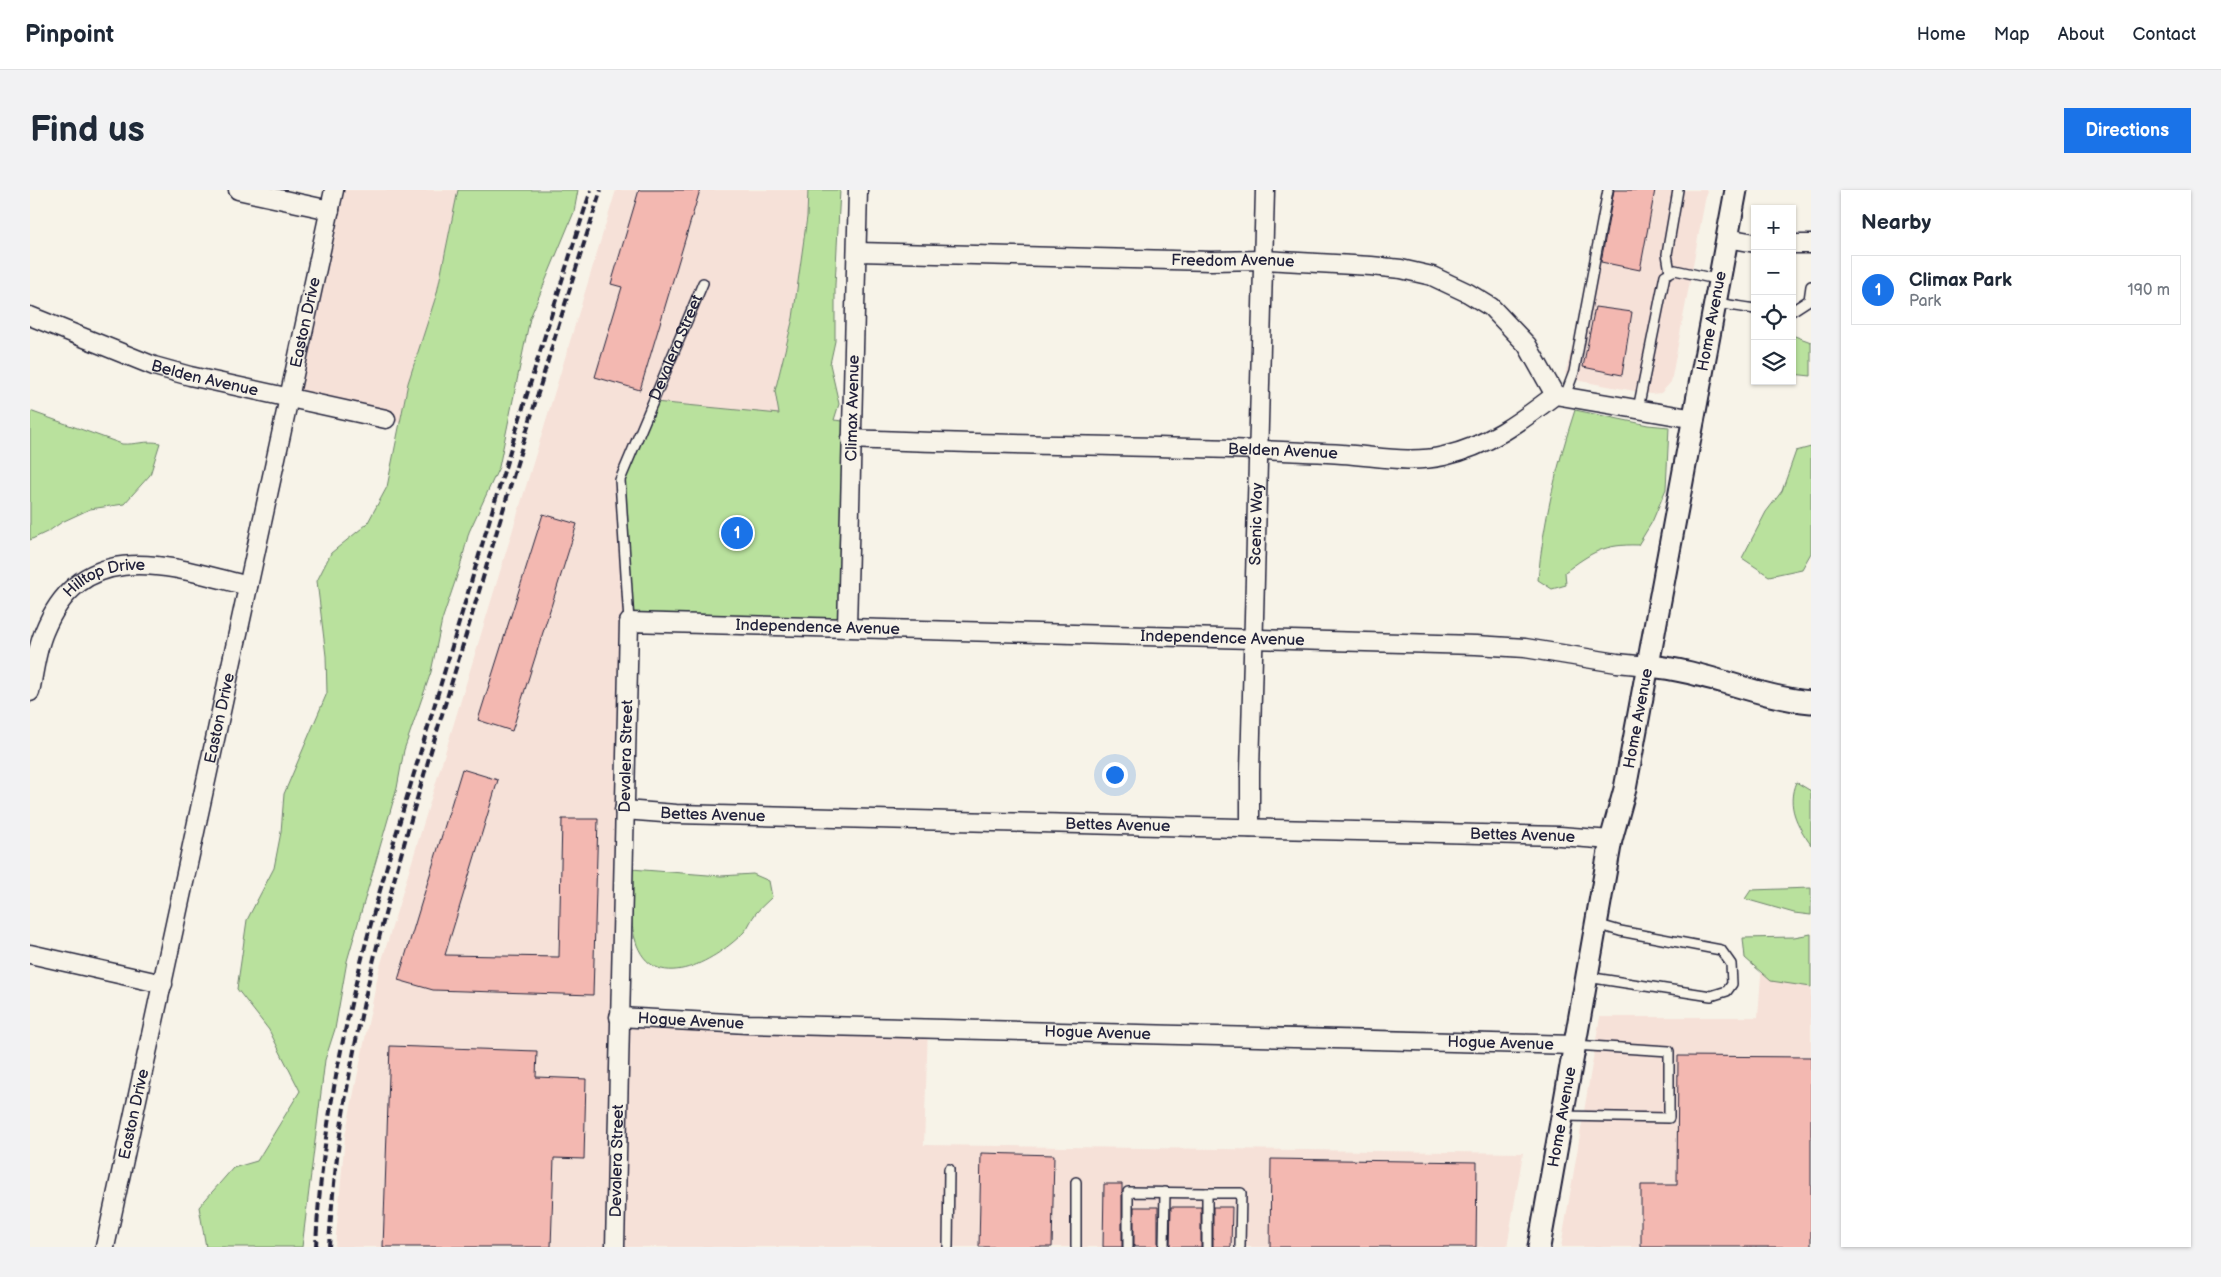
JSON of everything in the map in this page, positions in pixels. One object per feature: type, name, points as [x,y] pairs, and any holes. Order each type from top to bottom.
[{"type":"street","points":[[238,190],[330,210]]},
{"type":"street","name":"Easton Drive","points":[[106,1247],[334,190]]},
{"type":"street","name":"Climax Avenue","points":[[847,627],[851,439],[858,252],[858,190]]},
{"type":"street","name":"Scenic Way","points":[[1250,828],[1266,190]]},
{"type":"street","name":"Home Avenue","points":[[1539,1247],[1611,840],[1625,789],[1736,190]]},
{"type":"street","points":[[1727,238],[1751,242]]},
{"type":"street","points":[[1796,244],[1811,244]]},
{"type":"street","name":"Freedom Avenue","points":[[858,252],[1211,261],[1263,260],[1402,269],[1432,276],[1450,283],[1491,308],[1515,331],[1560,395]]},
{"type":"street","name":"Belden Avenue","points":[[30,316],[154,366],[190,376],[386,419]]},
{"type":"street","points":[[1560,395],[1695,419]]},
{"type":"street","name":"Belden Avenue","points":[[851,439],[1259,450],[1344,454],[1393,460],[1417,460],[1442,457],[1492,440],[1560,395]]},
{"type":"street","name":"Hilltop Drive","points":[[30,692],[43,634],[52,615],[68,591],[87,578],[107,568],[133,564],[155,565],[248,586]]},
{"type":"street","name":"Independence Avenue","points":[[629,622],[1184,638],[1254,638],[1526,648],[1617,663],[1670,667],[1758,691],[1811,702]]},
{"type":"street","name":"Devalera Street","points":[[615,1247],[629,622]]},
{"type":"street","name":"Bettes Avenue","points":[[624,810],[676,814],[1045,821],[1560,836],[1611,840]]},
{"type":"street","points":[[30,954],[163,984]]},
{"type":"street","name":"Hogue Avenue","points":[[620,1018],[748,1024],[1574,1045]]},
{"type":"lane","points":[[1560,395],[1574,372],[1608,190]]},
{"type":"lane","points":[[1670,272],[1667,254],[1678,190]]},
{"type":"lane","points":[[1638,409],[1665,275],[1675,270],[1720,280]]},
{"type":"lane","name":"Devalera Street","points":[[629,622],[620,480],[703,283]]},
{"type":"lane","points":[[1796,308],[1809,300],[1811,286]]},
{"type":"lane","points":[[1716,303],[1751,308]]},
{"type":"lane","points":[[1587,977],[1711,996],[1727,991],[1732,984],[1731,964],[1720,950],[1620,931],[1596,924]]},
{"type":"lane","points":[[1562,1116],[1669,1118],[1669,1051],[1574,1045]]},
{"type":"lane","points":[[948,1247],[949,1168]]},
{"type":"lane","points":[[1076,1182],[1076,1247]]},
{"type":"lane","points":[[1128,1247],[1128,1192],[1165,1192],[1242,1193],[1240,1247]]},
{"type":"lane","points":[[1164,1247],[1165,1192]]},
{"type":"lane","points":[[1207,1193],[1207,1247]]},
{"type":"shaded area","points":[[334,190],[458,190],[437,293],[408,383],[400,423],[290,398]]},
{"type":"shaded area","points":[[616,190],[808,190],[807,217],[793,318],[775,391],[779,415],[655,402],[629,622],[620,1017],[928,1028],[924,1145],[1523,1153],[1507,1247],[335,1247],[345,1136],[379,970]]},
{"type":"shaded area","points":[[1606,190],[1707,190],[1671,382],[1661,393],[1651,394],[1580,381],[1565,374],[1588,290]]},
{"type":"shaded area","points":[[1762,962],[1811,962],[1811,1247],[1561,1247],[1600,1017],[1758,1017]]},
{"type":"green space","points":[[458,190],[578,190],[574,212],[530,318],[499,467],[469,532],[460,567],[442,620],[431,672],[404,750],[397,788],[347,961],[335,1029],[325,1060],[302,1247],[206,1247],[199,1207],[233,1168],[257,1161],[300,1091],[269,1030],[237,989],[247,920],[274,868],[281,832],[284,794],[327,693],[326,656],[317,581],[331,553],[367,524],[387,487],[408,383],[437,293]]},
{"type":"green space","points":[[808,190],[840,190],[835,285],[835,341],[830,364],[839,404],[834,420],[852,422],[847,627],[629,622],[620,480],[655,402],[779,414],[775,391],[793,318],[807,217]]},
{"type":"green space","points":[[1796,336],[1811,342],[1811,376],[1796,374]]},
{"type":"green space","points":[[1575,410],[1648,425],[1669,427],[1666,489],[1652,522],[1638,545],[1616,546],[1591,554],[1565,572],[1566,585],[1552,589],[1538,580],[1540,558],[1552,494]]},
{"type":"green space","points":[[30,411],[122,444],[160,443],[150,475],[124,504],[90,509],[30,540]]},
{"type":"green space","points":[[1811,447],[1811,553],[1802,569],[1769,576],[1742,558],[1766,512],[1782,491],[1796,451]]},
{"type":"green space","points":[[1796,782],[1811,791],[1811,845],[1794,815],[1792,799]]},
{"type":"green space","points":[[631,869],[721,876],[753,874],[769,881],[772,897],[756,913],[744,932],[720,952],[689,967],[673,970],[659,968],[646,960],[634,936],[631,907]]},
{"type":"green space","points":[[1811,888],[1811,915],[1794,913],[1745,899],[1751,890]]},
{"type":"green space","points":[[1811,934],[1811,987],[1771,981],[1745,958],[1743,938],[1794,937]]},
{"type":"building","points":[[639,190],[700,190],[640,390],[595,377],[622,287],[611,284]]},
{"type":"building","points":[[1614,190],[1655,190],[1640,270],[1601,262]]},
{"type":"building","points":[[1595,307],[1632,312],[1622,375],[1583,367]]},
{"type":"building","points":[[543,514],[577,524],[512,731],[478,720]]},
{"type":"building","points":[[462,769],[498,780],[445,955],[559,957],[562,819],[598,819],[593,995],[433,990],[398,980]]},
{"type":"building","points":[[390,1046],[537,1051],[536,1077],[586,1079],[584,1159],[554,1158],[551,1247],[383,1247]]},
{"type":"building","points":[[1678,1056],[1811,1057],[1811,1247],[1641,1247],[1641,1185],[1677,1185]]},
{"type":"building","points":[[981,1153],[1054,1155],[1052,1247],[979,1247]]},
{"type":"building","points":[[1271,1159],[1477,1162],[1476,1247],[1270,1247]]},
{"type":"building","points":[[1104,1184],[1122,1184],[1122,1247],[1103,1247]]},
{"type":"building","points":[[1134,1207],[1158,1207],[1158,1247],[1134,1247]]},
{"type":"building","points":[[1171,1207],[1201,1207],[1201,1247],[1170,1247]]},
{"type":"building","points":[[1213,1207],[1232,1207],[1231,1247],[1213,1247]]},
{"type":"railway","points":[[316,1247],[321,1176],[331,1105],[360,965],[398,827],[591,190]]},
{"type":"railway","points":[[329,1247],[335,1171],[346,1096],[376,949],[437,730],[546,365],[601,190]]},
{"type":"place","name":"Climax Park","points":[[737,533]]}]
